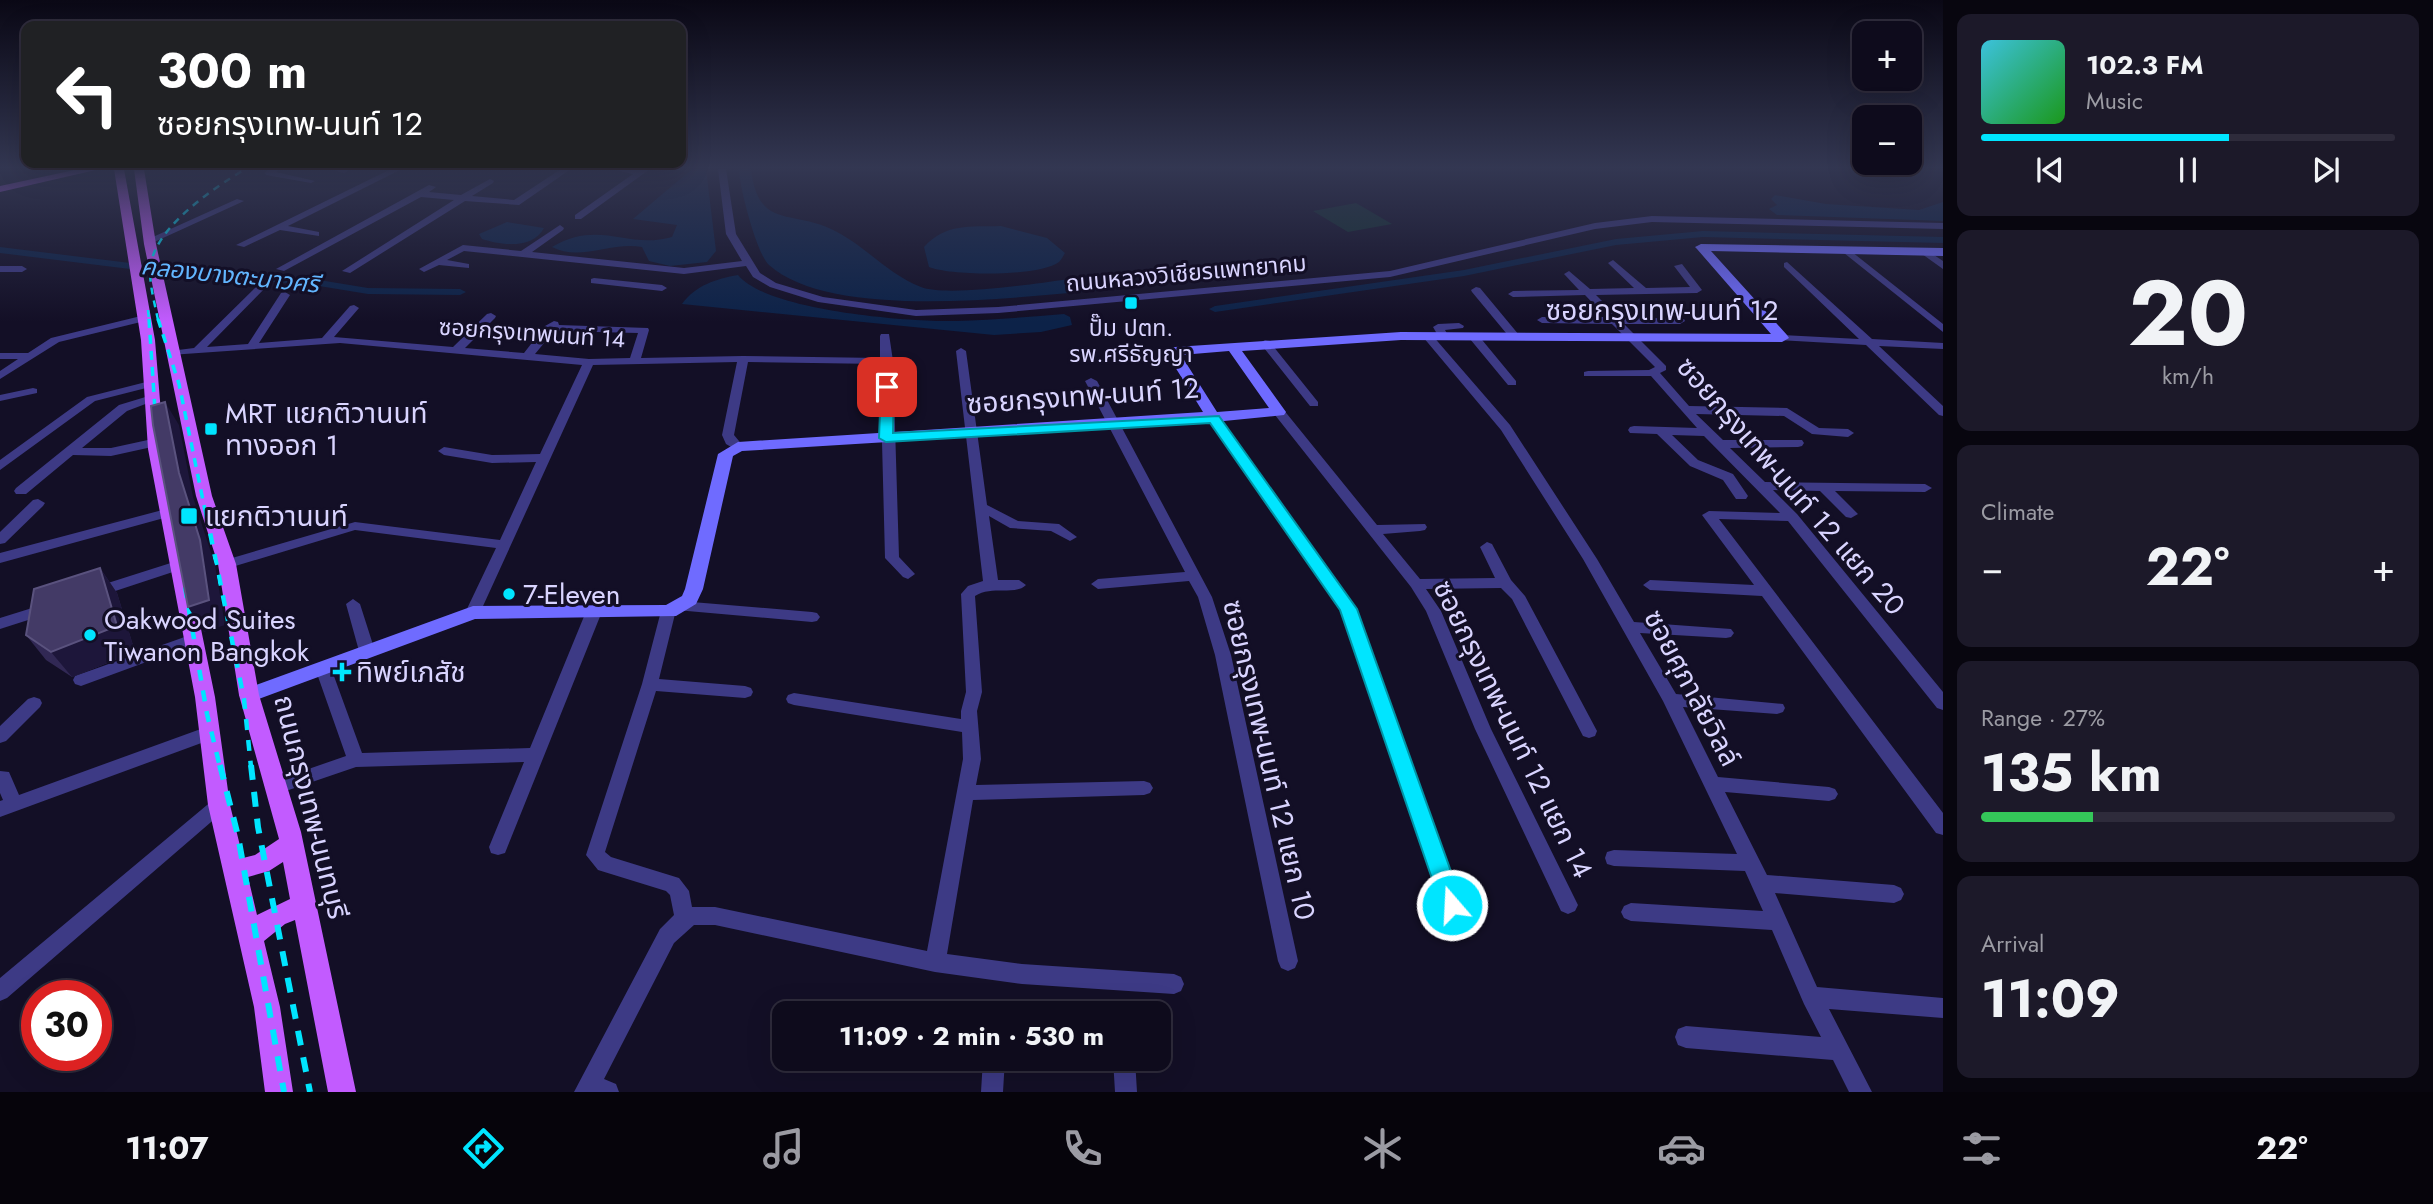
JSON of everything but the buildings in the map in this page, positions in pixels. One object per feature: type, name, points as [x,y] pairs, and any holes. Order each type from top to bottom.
[{"type":"main road","name":"ถนนกรุงเทพ-นนทบุรี","points":[[128,220],[132,246],[145,267],[174,353],[204,496],[227,564],[249,695],[291,844],[342,1092]]},
{"type":"main road","name":"ถนนกรุงเทพ-นนทบุรี","points":[[146,220],[149,243],[145,267],[145,318],[157,442],[177,566],[193,639],[219,806],[267,1007],[279,1092]]},
{"type":"main road","points":[[132,246],[149,243]]},
{"type":"main road","points":[[235,870],[261,864],[291,844]]},
{"type":"main road","points":[[251,936],[287,909],[305,908]]},
{"type":"street","points":[[149,243],[199,220]]},
{"type":"street","points":[[241,245],[296,220]]},
{"type":"street","points":[[281,269],[372,220]]},
{"type":"street","points":[[347,271],[428,220]]},
{"type":"street","name":"ถนนหลวงวิเชียรแพทยาคม","points":[[729,220],[731,234],[747,263],[756,275],[773,285],[808,297],[883,310],[958,313],[1390,274],[1595,226],[1644,220]]},
{"type":"street","name":"ถนนหลวงวิเชียรแพทยาคม","points":[[1692,220],[1943,226]]},
{"type":"street","points":[[279,228],[316,234]]},
{"type":"street","points":[[523,254],[560,228]]},
{"type":"street","points":[[1782,338],[1701,247],[1943,252]]},
{"type":"street","points":[[424,270],[463,248],[684,271],[747,263]]},
{"type":"street","points":[[1847,251],[1943,329]]},
{"type":"street","points":[[1925,252],[1943,266]]},
{"type":"street","points":[[0,267],[11,259]]},
{"type":"street","points":[[438,262],[466,266]]},
{"type":"street","points":[[1613,263],[1644,292]]},
{"type":"street","points":[[1787,265],[1943,412]]},
{"type":"street","points":[[1513,294],[1697,290],[1679,266]]},
{"type":"street","points":[[0,267],[22,269]]},
{"type":"street","points":[[612,293],[639,267]]},
{"type":"street","points":[[1569,274],[1632,338]]},
{"type":"street","points":[[594,281],[662,288]]},
{"type":"street","points":[[198,350],[264,284]]},
{"type":"street","points":[[1476,290],[1515,337]]},
{"type":"street","points":[[252,346],[285,295]]},
{"type":"street","points":[[326,340],[354,308]]},
{"type":"street","points":[[457,349],[491,316]]},
{"type":"street","points":[[0,376],[55,340],[145,318]]},
{"type":"street","points":[[1542,320],[1680,321]]},
{"type":"street","points":[[527,356],[553,324],[644,330],[635,361]]},
{"type":"street","points":[[1444,337],[1438,327],[1459,326]]},
{"type":"street","points":[[885,336],[886,438],[892,558],[908,574]]},
{"type":"street","name":"ซอยกรุงเทพ-นนท์ 12","points":[[738,447],[1214,418],[1174,354],[1183,349],[1428,337],[1782,338],[1943,346]]},
{"type":"street","name":"ซอยศุภาลัยวิลล์","points":[[1428,337],[1506,428],[1590,559],[1671,700],[1761,883],[1775,921],[1811,997],[1861,1092]]},
{"type":"street","points":[[1474,337],[1512,383]]},
{"type":"street","name":"ซอยกรุงเทพ-นนท์ 12 แยก 20","points":[[1632,338],[1662,368],[1653,371],[1687,410],[1793,517],[1943,704]]},
{"type":"street","name":"ซอยกรุงเทพนนท์ 14","points":[[174,353],[326,340],[589,362],[743,359],[887,361]]},
{"type":"street","points":[[1265,343],[1314,404]]},
{"type":"street","name":"ซอยกรุงเทพ-นนท์ 12 แยก 14","points":[[1232,346],[1279,412],[1416,583],[1433,611],[1483,729],[1568,905]]},
{"type":"street","points":[[961,351],[984,508],[991,584]]},
{"type":"street","points":[[0,356],[27,356]]},
{"type":"street","points":[[685,919],[678,891],[672,884],[605,864],[594,855],[675,609],[689,600],[694,589],[726,454],[738,447],[730,441],[728,435],[743,359]]},
{"type":"street","points":[[473,613],[589,362]]},
{"type":"street","points":[[1588,374],[1654,373]]},
{"type":"street","name":"ซอยกรุงเทพ-นนท์ 12 แยก 10","points":[[1091,381],[1195,576],[1223,655],[1288,961]]},
{"type":"street","points":[[0,398],[33,391]]},
{"type":"street","points":[[21,491],[123,408],[151,391]]},
{"type":"street","points":[[0,466],[91,399],[151,391]]},
{"type":"street","points":[[1687,410],[1787,412],[1816,431],[1848,433]]},
{"type":"street","points":[[1279,412],[1214,418],[1349,609],[1461,930]]},
{"type":"street","points":[[1634,430],[1708,432]]},
{"type":"street","points":[[1661,431],[1694,463],[1727,477],[1741,496]]},
{"type":"street","points":[[71,451],[111,452],[157,442]]},
{"type":"street","points":[[1720,444],[1798,443]]},
{"type":"street","points":[[444,451],[492,459],[544,458]]},
{"type":"street","points":[[1761,486],[1924,488]]},
{"type":"street","points":[[1824,486],[1852,513]]},
{"type":"street","points":[[0,540],[38,503]]},
{"type":"street","points":[[984,508],[1015,526],[1054,527],[1070,537]]},
{"type":"street","points":[[0,558],[170,512]]},
{"type":"street","points":[[1793,517],[1709,515],[1943,827]]},
{"type":"street","points":[[227,564],[355,526],[503,545]]},
{"type":"street","points":[[1373,530],[1420,527]]},
{"type":"street","points":[[1487,547],[1505,583],[1518,596],[1589,731]]},
{"type":"street","points":[[0,624],[177,566]]},
{"type":"street","points":[[1098,584],[1195,576]]},
{"type":"street","points":[[1416,583],[1505,583]]},
{"type":"street","points":[[935,962],[968,793],[972,759],[969,711],[974,692],[968,594],[974,588],[991,584],[1018,585]]},
{"type":"street","points":[[1650,585],[1768,591]]},
{"type":"street","points":[[353,604],[367,651]]},
{"type":"street","points":[[249,695],[473,613],[593,614],[675,609],[812,617]]},
{"type":"street","points":[[498,847],[593,614]]},
{"type":"street","points":[[1629,627],[1726,633]]},
{"type":"street","points":[[80,680],[193,639]]},
{"type":"street","points":[[323,668],[356,760]]},
{"type":"street","points":[[650,684],[746,692]]},
{"type":"street","points":[[793,699],[969,727]]},
{"type":"street","points":[[1671,700],[1777,708]]},
{"type":"street","points":[[3,730],[34,703]]},
{"type":"street","points":[[3,777],[7,806],[209,733]]},
{"type":"street","points":[[277,787],[356,760],[535,755]]},
{"type":"street","points":[[1712,784],[1829,794]]},
{"type":"street","points":[[968,793],[1144,788]]},
{"type":"street","points":[[0,991],[219,806]]},
{"type":"street","points":[[1614,858],[1751,863]]},
{"type":"street","points":[[1761,883],[1894,894]]},
{"type":"street","points":[[1631,912],[1775,921]]},
{"type":"street","points":[[594,1090],[667,936],[685,919],[706,914],[935,962],[1022,974],[1174,984]]},
{"type":"street","points":[[1811,997],[1943,1008]]},
{"type":"street","points":[[1686,1037],[1839,1050]]},
{"type":"street","points":[[992,1092],[994,1071]]},
{"type":"street","points":[[1125,1071],[1126,1092]]},
{"type":"green space","points":[[1328,220],[1385,220],[1392,224],[1348,232]]},
{"type":"water","points":[[640,220],[712,220],[716,251],[707,262],[670,266],[649,261],[642,247],[574,252],[552,247],[585,235],[656,240],[672,237],[677,225]]},
{"type":"water","points":[[750,220],[803,220],[816,223],[843,235],[897,275],[921,287],[936,290],[984,289],[1108,274],[1121,288],[1039,296],[938,301],[887,300],[840,294],[800,283],[769,265],[759,248]]},
{"type":"water","points":[[507,222],[544,228],[532,240],[516,244],[482,239],[479,234]]},
{"type":"water","points":[[1001,226],[1047,238],[1065,253],[1059,262],[1049,267],[1015,273],[956,272],[929,267],[924,247],[932,239],[959,228]]},
{"type":"water","points":[[738,275],[754,287],[778,298],[841,312],[956,321],[1064,314],[1070,317],[1072,325],[1041,332],[994,335],[682,304],[707,284]]},
{"type":"waterway","points":[[1215,309],[1464,273],[1616,242],[1703,234],[1943,240]]},
{"type":"waterway","name":"คลองบางตะนาวศรี","points":[[0,250],[179,272],[313,282],[368,291],[460,292]]},
{"type":"railway","points":[[158,320],[150,271],[153,255],[161,240],[178,220]]},
{"type":"railway","points":[[148,310],[149,320]]},
{"type":"railway","points":[[149,319],[156,425]]},
{"type":"railway","points":[[158,319],[179,384],[206,515]]},
{"type":"railway","points":[[206,513],[244,699],[251,767]]},
{"type":"railway","points":[[185,587],[207,714],[220,767]]},
{"type":"railway","points":[[220,765],[238,836],[284,1092]]},
{"type":"railway","points":[[251,765],[258,827],[310,1092]]},
{"type":"place","name":"ปั๊ม ปตท. รพ.ศรีธัญญา","points":[[1131,303]]},
{"type":"place","name":"MRT แยกติวานนท์ ทางออก 1","points":[[211,429]]},
{"type":"place","name":"แยกติวานนท์","points":[[189,516]]},
{"type":"place","name":"7-Eleven","points":[[509,594]]},
{"type":"place","name":"Oakwood Suites Tiwanon Bangkok","points":[[90,635]]},
{"type":"place","name":"ทิพย์เภสัช","points":[[342,672]]},
{"type":"route","points":[[887,387],[886,438],[1214,418],[1349,609],[1452,905]]}]
